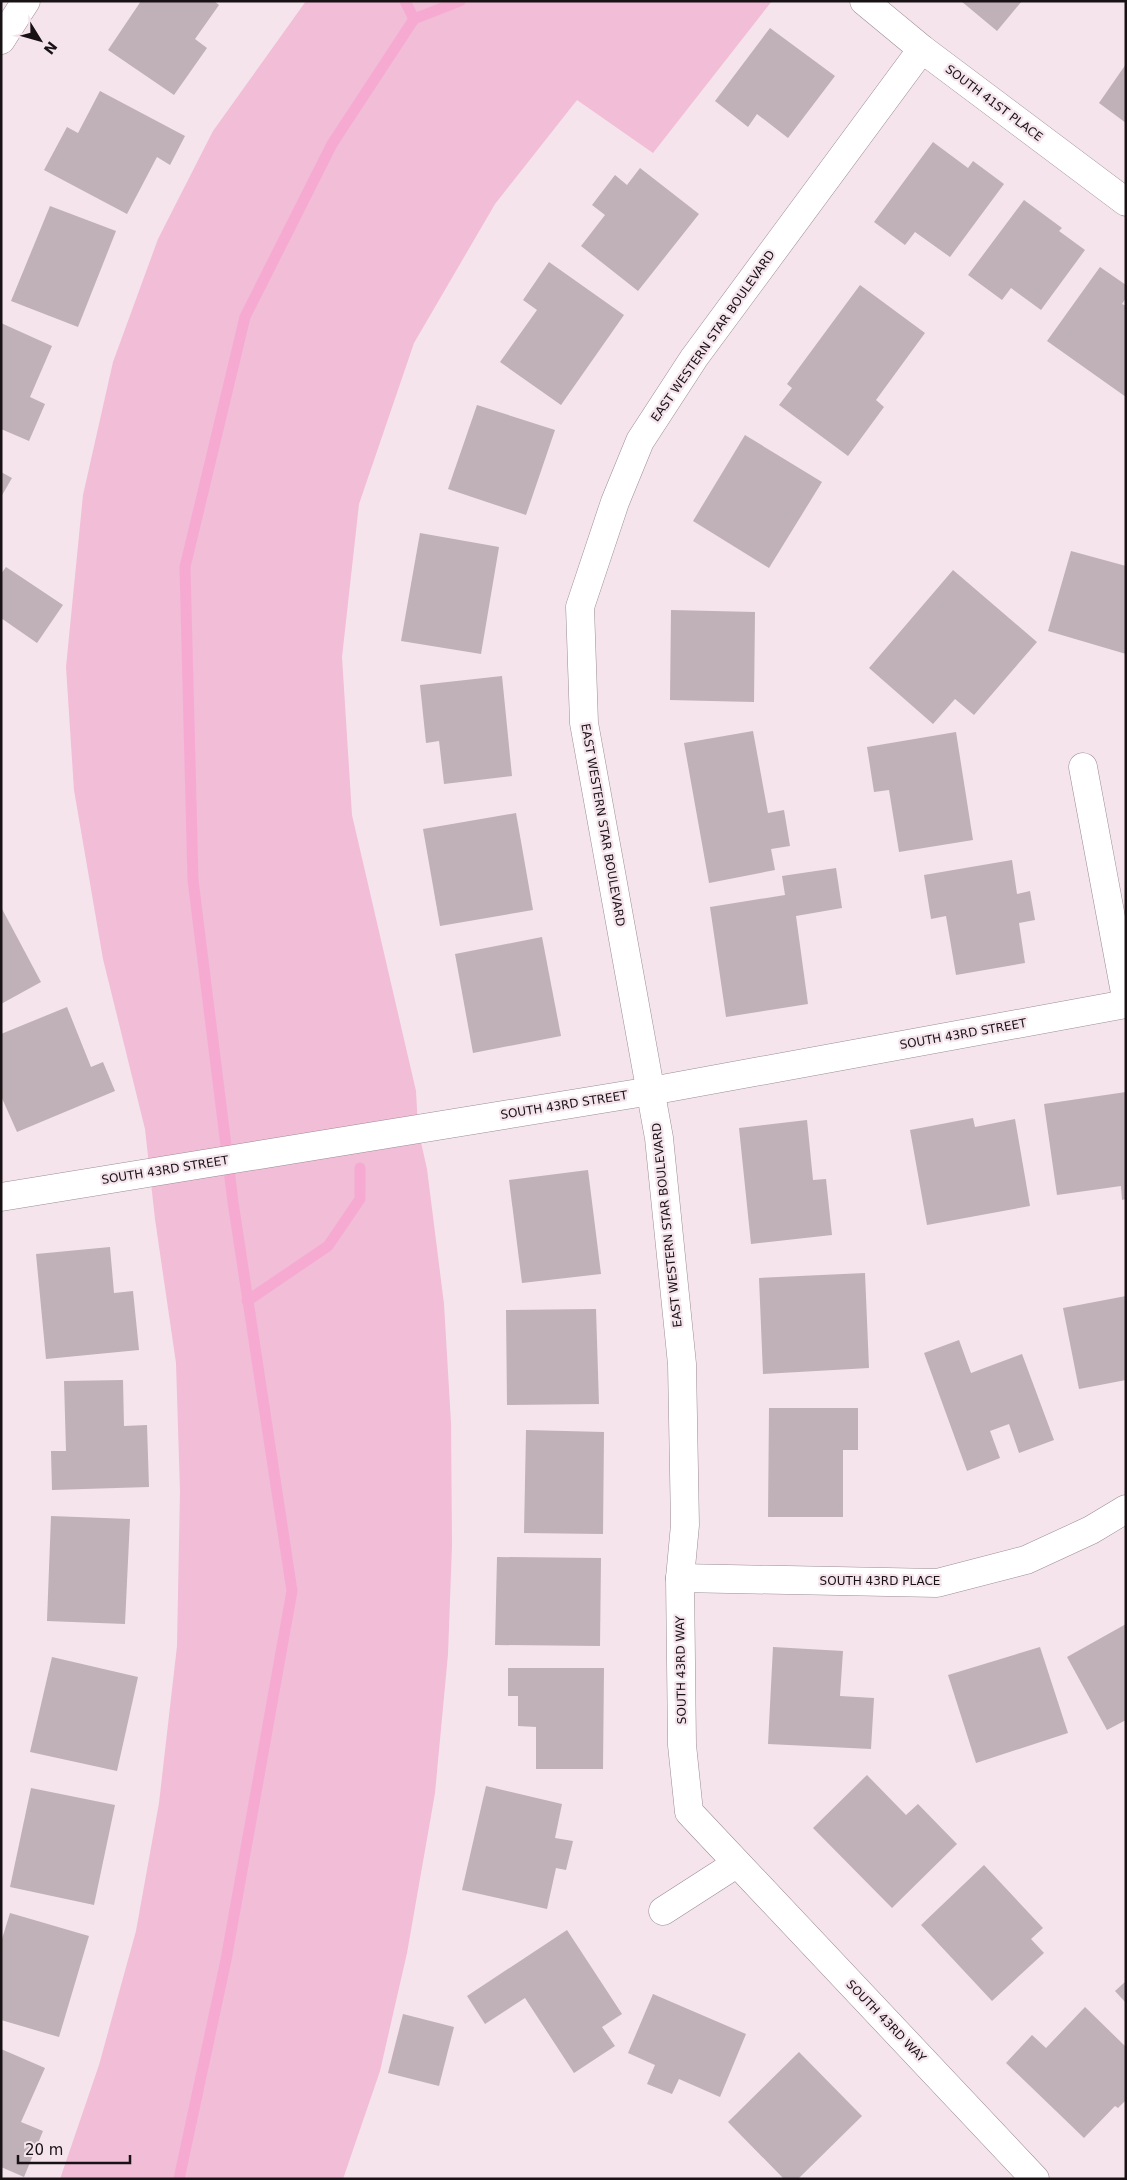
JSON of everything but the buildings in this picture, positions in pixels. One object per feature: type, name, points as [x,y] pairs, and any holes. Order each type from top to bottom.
[{"type":"street","points":[[1,40],[26,1]]},
{"type":"street","name":"SOUTH 41ST PLACE","points":[[864,1],[922,49],[1126,202]]},
{"type":"street","name":"EAST WESTERN STAR BOULEVARD","points":[[680,1578],[685,1525],[682,1364],[659,1138],[584,723],[580,607],[615,502],[640,441],[694,358],[922,49]]},
{"type":"street","points":[[1082,767],[1126,998]]},
{"type":"street","name":"SOUTH 43RD STREET","points":[[1,1197],[651,1091],[1126,1004]]},
{"type":"street","name":"SOUTH 43RD PLACE","points":[[680,1578],[936,1583],[1026,1560],[1091,1530],[1126,1510]]},
{"type":"street","name":"SOUTH 43RD WAY","points":[[680,1578],[682,1745],[689,1812],[1035,2179]]},
{"type":"street","points":[[663,1911],[736,1864]]},
{"type":"shaded area","points":[[306,1],[772,1],[653,153],[577,100],[495,204],[414,343],[359,504],[342,657],[352,815],[416,1091],[418,1129],[427,1169],[444,1304],[451,1423],[452,1545],[448,1654],[435,1793],[407,1953],[380,2071],[343,2179],[60,2179],[99,2065],[136,1931],[159,1803],[177,1646],[180,1491],[176,1363],[155,1219],[145,1129],[103,959],[74,790],[66,667],[83,495],[113,362],[158,239],[213,131]]},
{"type":"waterway","points":[[405,1],[414,19]]},
{"type":"waterway","points":[[179,2179],[226,1960],[292,1591],[233,1202],[193,880],[185,567],[245,317],[332,144],[414,19],[460,1]]},
{"type":"waterway","points":[[247,1301],[328,1246],[360,1199],[360,1168]]}]
